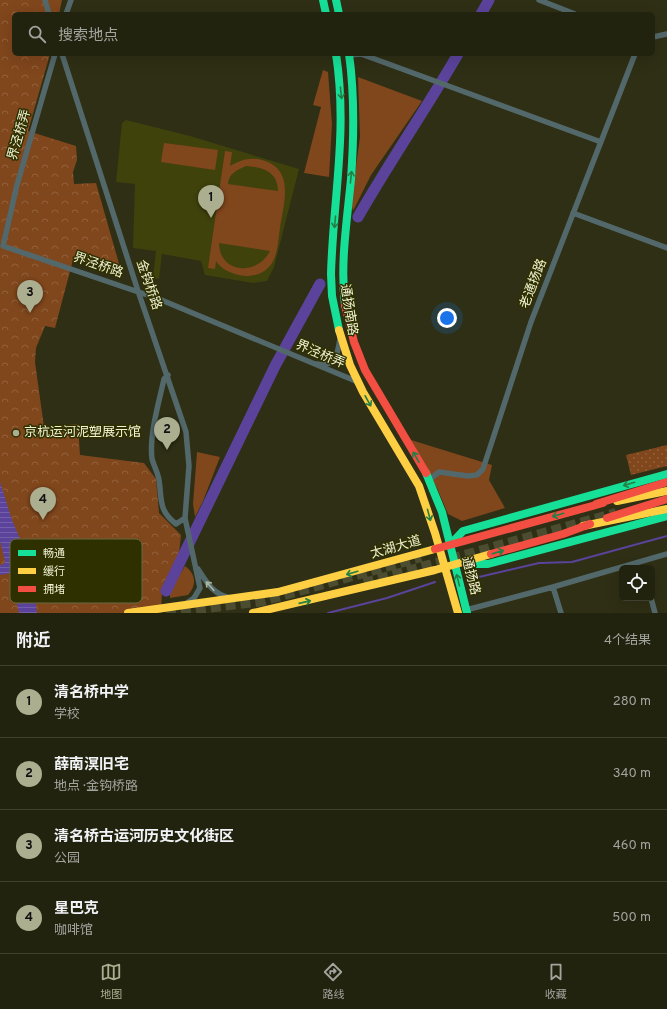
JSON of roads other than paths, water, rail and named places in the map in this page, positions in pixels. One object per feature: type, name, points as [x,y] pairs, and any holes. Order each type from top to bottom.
[{"type":"main road","points":[[323,0],[326,12]]},
{"type":"main road","points":[[336,0],[339,12]]},
{"type":"main road","name":"通扬南路","points":[[336,56],[342,96],[343,134],[330,269],[334,306],[340,336],[348,363],[418,485],[428,509],[439,549]]},
{"type":"main road","name":"通扬南路","points":[[349,56],[354,95],[355,135],[342,269],[345,304],[357,348],[368,378],[429,480],[439,505],[449,546]]},
{"type":"main road","points":[[449,546],[463,531],[667,474]]},
{"type":"main road","points":[[596,504],[667,482]]},
{"type":"main road","name":"太湖大道","points":[[128,613],[278,592],[439,549],[596,504],[667,492]]},
{"type":"main road","points":[[253,613],[320,599],[454,565],[563,534],[648,503],[667,498]]},
{"type":"main road","points":[[583,526],[667,509]]},
{"type":"main road","points":[[454,565],[488,564],[667,516]]},
{"type":"main road","points":[[563,534],[624,528]]},
{"type":"main road","name":"通扬路","points":[[449,546],[464,612]]},
{"type":"main road","name":"通扬路","points":[[439,549],[444,567],[464,612]]},
{"type":"street","points":[[45,0],[48,12]]},
{"type":"street","points":[[67,12],[71,0]]},
{"type":"street","points":[[540,0],[570,12]]},
{"type":"street","points":[[655,37],[667,34]]},
{"type":"street","name":"界泾桥弄","points":[[3,246],[17,186],[54,56]]},
{"type":"street","name":"金钩桥路","points":[[63,56],[138,291],[184,425],[189,466],[185,518],[200,588],[194,598],[181,606]]},
{"type":"street","points":[[367,56],[601,142]]},
{"type":"street","name":"老通扬路","points":[[429,480],[439,472],[468,476],[477,475],[483,469],[531,322],[634,56]]},
{"type":"street","points":[[574,213],[667,248]]},
{"type":"street","name":"界泾桥路","points":[[3,246],[138,291],[180,307],[273,348]]},
{"type":"street","points":[[311,363],[324,365],[330,363],[336,358],[340,336]]},
{"type":"street","name":"界泾桥弄","points":[[273,348],[358,382]]},
{"type":"street","points":[[168,375],[164,379],[156,417],[152,446],[152,460],[159,478],[161,506],[164,512],[176,524],[185,518]]},
{"type":"street","points":[[464,612],[667,554]]},
{"type":"street","points":[[194,561],[207,584],[215,592],[223,596],[236,599]]},
{"type":"street","points":[[553,587],[561,613]]},
{"type":"street","points":[[652,601],[655,613]]},
{"type":"waterway","points":[[482,12],[489,0]]},
{"type":"waterway","points":[[358,217],[457,56]]},
{"type":"waterway","points":[[166,591],[275,366],[320,284]]},
{"type":"waterway","points":[[479,577],[539,563],[572,562],[667,536]]},
{"type":"waterway","points":[[328,613],[387,598],[435,582]]},
{"type":"tunnel","points":[[364,583],[616,513]]},
{"type":"tunnel","points":[[166,613],[263,601],[421,557]]},
{"type":"place","name":"清名桥中学","points":[[211,218]]},
{"type":"place","name":"清名桥古运河历史文化街区","points":[[30,313]]},
{"type":"place","name":"京杭运河泥塑展示馆","points":[[16,433]]},
{"type":"place","name":"薛南溟旧宅","points":[[167,450]]},
{"type":"place","name":"星巴克","points":[[43,520]]}]
